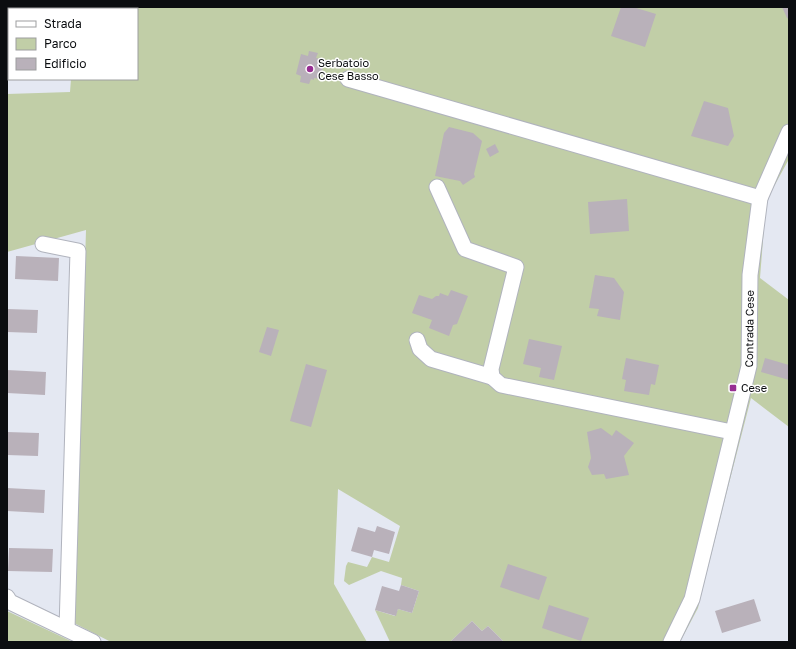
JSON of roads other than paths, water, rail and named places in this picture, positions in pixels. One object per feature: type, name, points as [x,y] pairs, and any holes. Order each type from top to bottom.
[{"type":"street","points":[[348,79],[760,198]]},
{"type":"street","name":"Contrada Cese","points":[[671,642],[692,599],[749,366],[750,275],[760,198],[789,132]]},
{"type":"street","points":[[437,187],[464,249],[516,267],[491,369],[492,377]]},
{"type":"street","points":[[43,244],[78,250],[67,629]]},
{"type":"street","points":[[417,340],[420,349],[431,359],[492,377],[501,385],[732,432]]},
{"type":"street","points":[[7,597],[10,602],[92,642]]},
{"type":"place","name":"Serbatoio Cese Basso","points":[[310,69]]},
{"type":"place","name":"Cese","points":[[733,388]]}]
